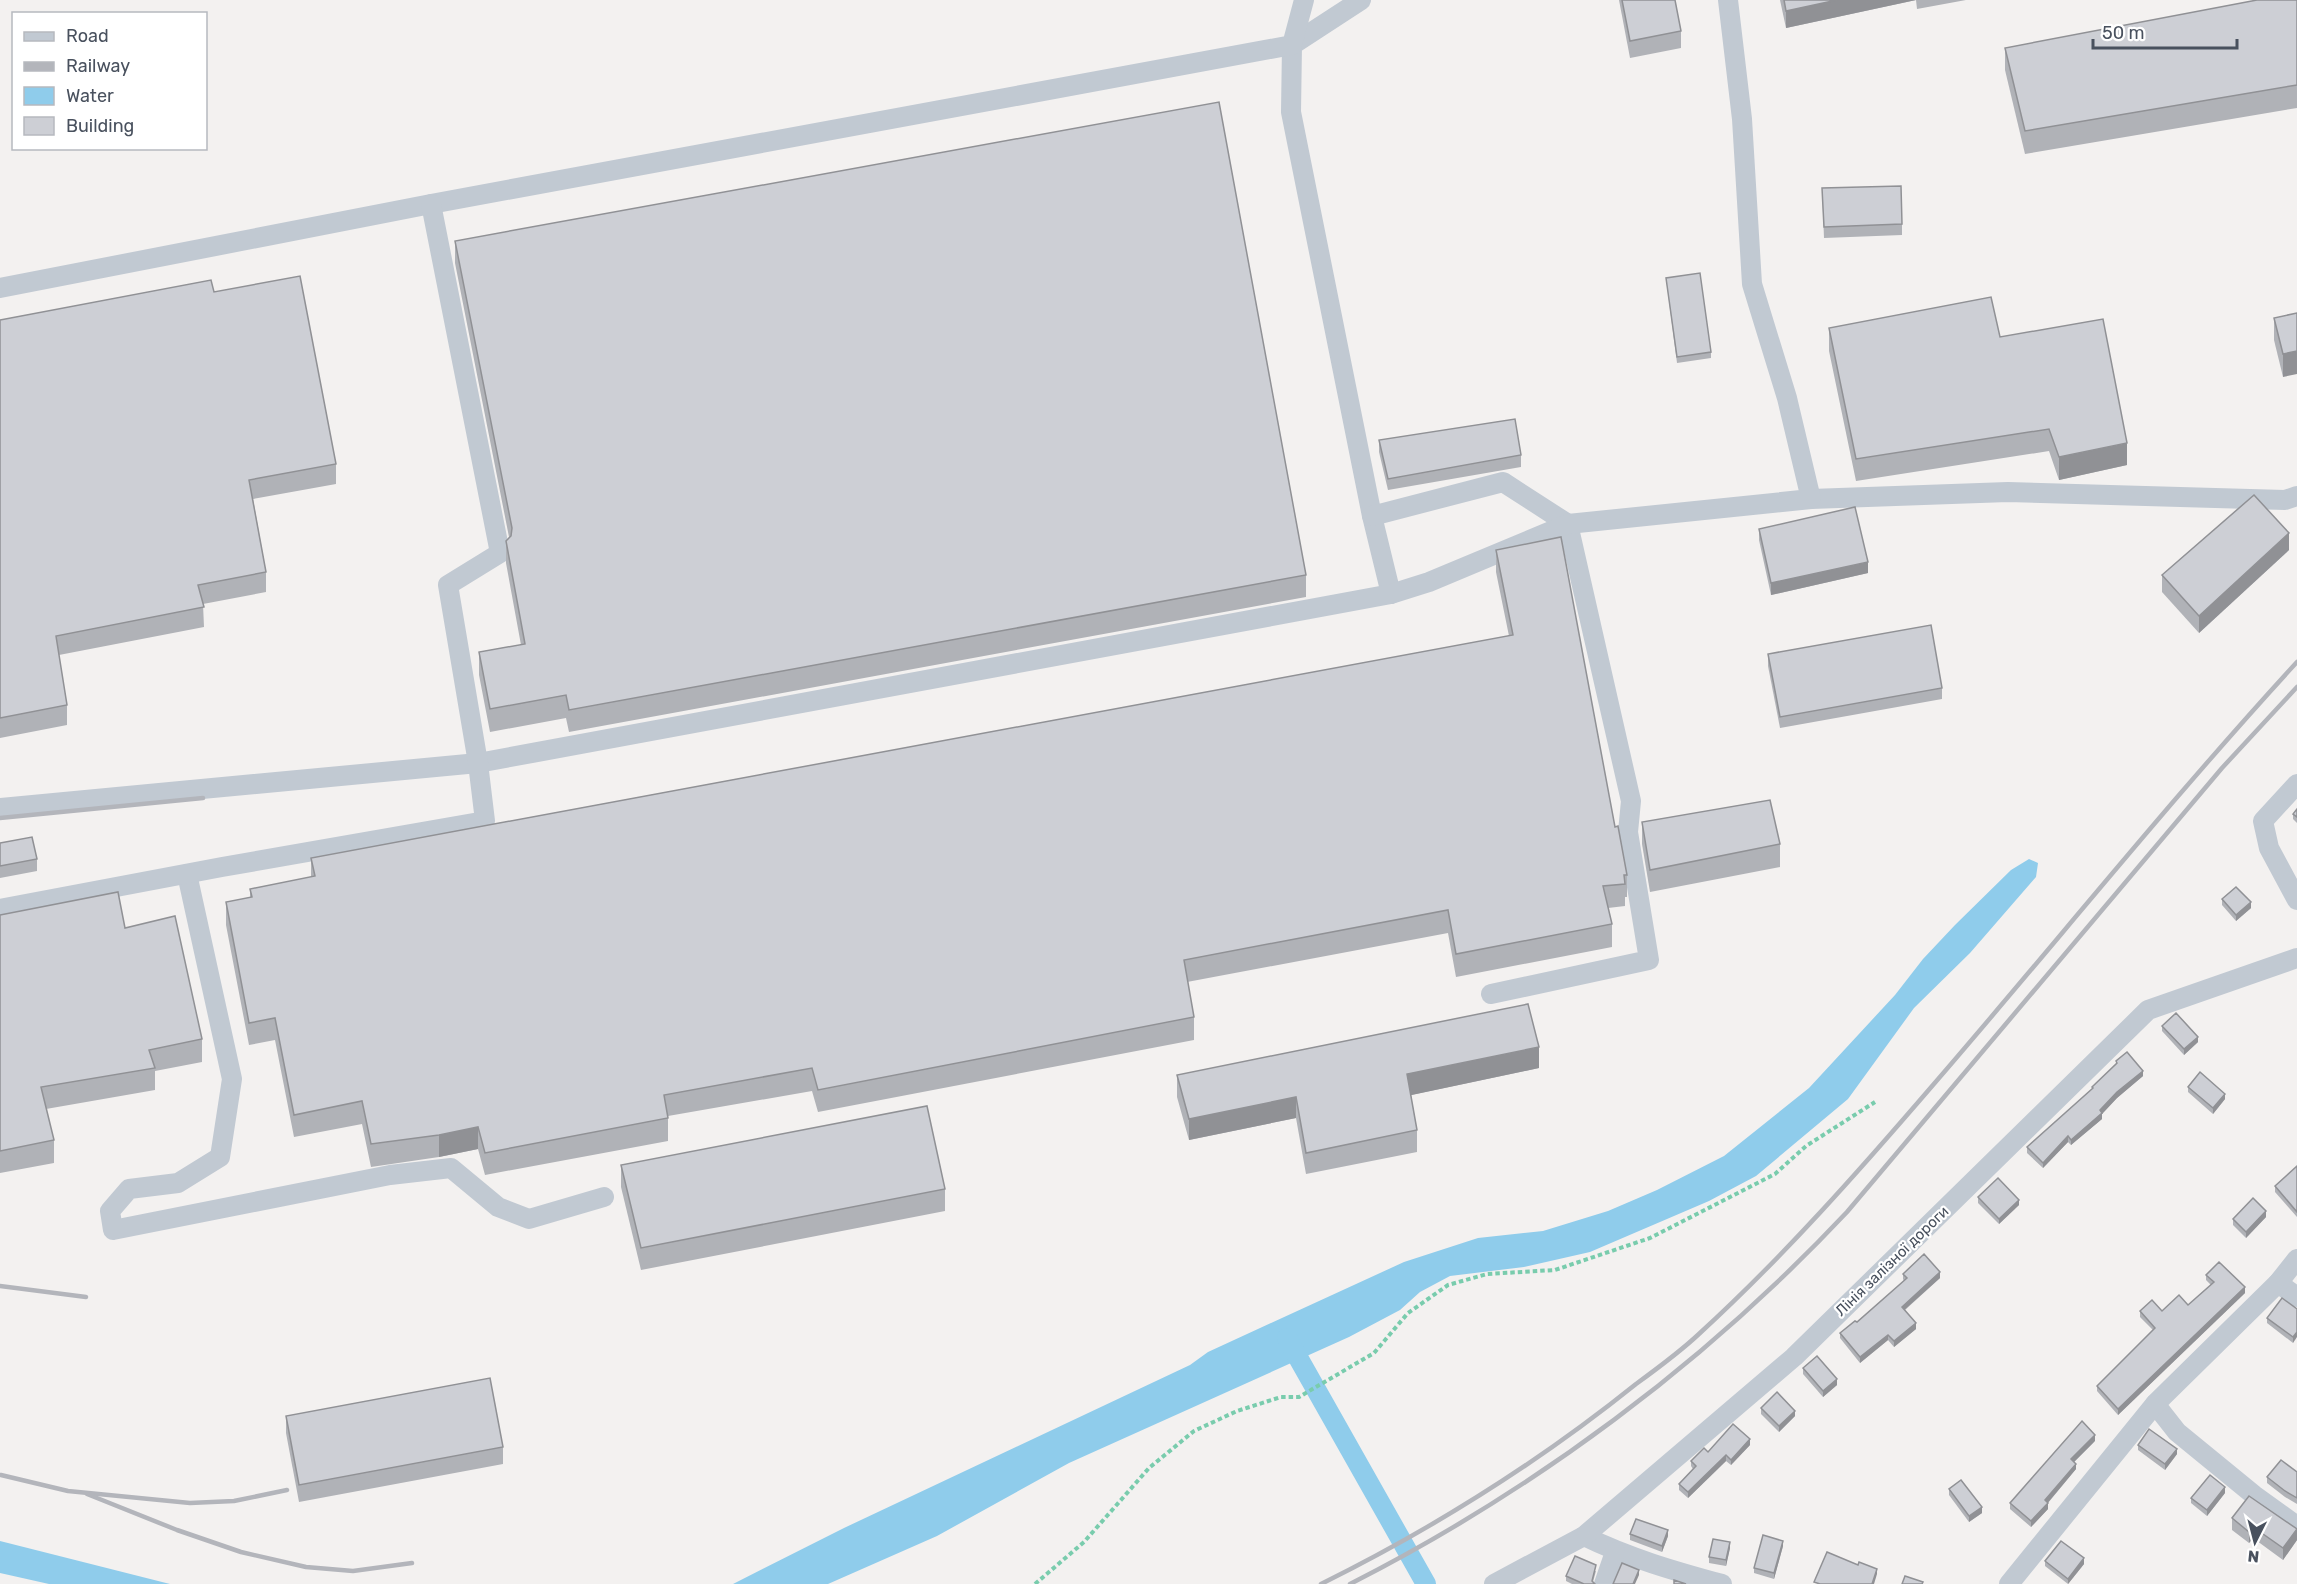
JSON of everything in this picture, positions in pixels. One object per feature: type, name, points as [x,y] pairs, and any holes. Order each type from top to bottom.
[{"type":"street","points":[[1304,0],[1292,45],[1291,112],[1372,516],[1391,594]]},
{"type":"street","points":[[0,288],[431,204],[1292,45],[1360,0]]},
{"type":"street","points":[[1728,0],[1742,118],[1752,284],[1787,398],[1811,499]]},
{"type":"street","points":[[0,909],[484,821],[478,763],[448,585],[500,554],[431,204]]},
{"type":"street","points":[[1372,516],[1503,482],[1568,524],[1630,801],[1628,832],[1649,960],[1491,994]]},
{"type":"street","points":[[0,808],[478,763],[1391,594],[1429,582],[1568,524],[1811,499],[2008,492],[2285,500],[2297,496]]},
{"type":"street","points":[[2297,784],[2263,821],[2270,848],[2297,900]]},
{"type":"street","points":[[187,874],[232,1079],[220,1157],[178,1183],[129,1189],[110,1211],[113,1230],[390,1175],[451,1168],[498,1207],[529,1219],[604,1197]]},
{"type":"street","name":"Лінія залізної дороги","points":[[1494,1584],[1584,1536],[1794,1358],[2148,1010],[2297,958]]},
{"type":"street","points":[[2009,1584],[2155,1404],[2278,1283],[2297,1259]]},
{"type":"street","points":[[2278,1283],[2297,1297]]},
{"type":"street","points":[[2155,1404],[2177,1432],[2253,1495],[2297,1526]]},
{"type":"street","points":[[1584,1536],[1615,1552],[1651,1565],[1722,1584]]},
{"type":"street","points":[[1604,1584],[1615,1552]]},
{"type":"path","points":[[1035,1584],[1084,1542],[1149,1468],[1194,1431],[1237,1411],[1281,1397],[1299,1397],[1374,1353],[1408,1313],[1448,1285],[1486,1274],[1555,1270],[1650,1238],[1775,1174],[1806,1146],[1875,1102]]},
{"type":"water","points":[[2029,859],[2038,863],[2036,877],[1970,953],[1914,1008],[1848,1099],[1756,1176],[1709,1201],[1590,1252],[1524,1267],[1450,1276],[1420,1292],[1400,1310],[1349,1337],[1069,1463],[937,1536],[828,1584],[733,1584],[844,1528],[1190,1365],[1208,1352],[1404,1262],[1478,1238],[1543,1231],[1608,1211],[1657,1190],[1724,1156],[1809,1088],[1895,995],[1923,959],[1955,925],[2011,870]]},
{"type":"water","points":[[0,1541],[170,1584],[49,1584],[0,1573]]},
{"type":"building","points":[[1622,0],[1675,0],[1681,31],[1630,41]]},
{"type":"building","points":[[1784,0],[1837,0],[1786,11]]},
{"type":"building","points":[[2257,0],[2297,0],[2297,85],[2025,131],[2005,48]]},
{"type":"building","points":[[1219,102],[1306,575],[569,710],[566,695],[490,709],[479,652],[525,644],[506,541],[511,536],[512,528],[455,241]]},
{"type":"building","points":[[1901,186],[1902,224],[1824,227],[1822,188]]},
{"type":"building","points":[[1700,273],[1711,352],[1677,357],[1666,278]]},
{"type":"building","points":[[300,276],[336,464],[249,480],[266,572],[198,585],[204,607],[56,636],[67,705],[0,718],[0,320],[211,280],[214,292]]},
{"type":"building","points":[[1991,297],[2000,337],[2103,319],[2127,443],[2059,457],[2049,429],[1856,459],[1829,328]]},
{"type":"building","points":[[2297,313],[2297,351],[2283,354],[2274,318]]},
{"type":"building","points":[[1515,419],[1521,455],[1388,479],[1379,440]]},
{"type":"building","points":[[2254,495],[2289,533],[2199,616],[2162,575]]},
{"type":"building","points":[[1855,507],[1868,562],[1771,583],[1759,529]]},
{"type":"building","points":[[1561,537],[1615,827],[1618,826],[1627,875],[1624,875],[1625,884],[1603,886],[1612,924],[1456,954],[1448,910],[1184,960],[1194,1017],[818,1090],[812,1068],[664,1095],[668,1118],[485,1153],[478,1127],[371,1144],[362,1101],[294,1115],[275,1018],[249,1023],[226,902],[252,897],[250,889],[315,876],[311,858],[1513,635],[1496,550]]},
{"type":"building","points":[[1931,625],[1942,688],[1780,717],[1768,654]]},
{"type":"building","points":[[1770,800],[1780,844],[1650,870],[1642,822]]},
{"type":"building","points":[[32,837],[37,859],[0,866],[0,843]]},
{"type":"building","points":[[2236,887],[2251,902],[2236,915],[2222,899]]},
{"type":"building","points":[[118,892],[125,928],[175,916],[202,1039],[149,1050],[155,1068],[41,1087],[54,1140],[0,1151],[0,915]]},
{"type":"building","points":[[1528,1004],[1539,1047],[1407,1074],[1417,1130],[1306,1153],[1296,1097],[1189,1119],[1177,1075]]},
{"type":"building","points":[[2176,1013],[2198,1037],[2184,1049],[2162,1026]]},
{"type":"building","points":[[2127,1052],[2143,1071],[2117,1092],[2100,1110],[2102,1113],[2071,1140],[2068,1136],[2043,1163],[2027,1147],[2093,1088],[2117,1063],[2116,1061]]},
{"type":"building","points":[[2200,1072],[2225,1094],[2213,1108],[2188,1087]]},
{"type":"building","points":[[927,1106],[945,1189],[641,1248],[621,1165]]},
{"type":"building","points":[[2297,1166],[2297,1212],[2275,1186]]},
{"type":"building","points":[[1998,1178],[2019,1200],[1999,1219],[1978,1197]]},
{"type":"building","points":[[2253,1198],[2266,1211],[2246,1232],[2233,1219]]},
{"type":"building","points":[[1924,1254],[1940,1272],[1902,1307],[1916,1323],[1894,1341],[1888,1335],[1860,1357],[1840,1333],[1855,1321],[1857,1322],[1907,1278],[1903,1274]]},
{"type":"building","points":[[2219,1262],[2245,1287],[2118,1409],[2097,1386],[2155,1328],[2140,1311],[2152,1300],[2162,1311],[2179,1295],[2188,1305],[2214,1282],[2206,1275]]},
{"type":"building","points":[[2282,1298],[2297,1309],[2297,1332],[2293,1337],[2267,1318]]},
{"type":"building","points":[[1817,1356],[1837,1379],[1823,1391],[1803,1368]]},
{"type":"building","points":[[490,1378],[503,1447],[299,1485],[286,1416]]},
{"type":"building","points":[[1777,1392],[1795,1411],[1779,1426],[1761,1408]]},
{"type":"building","points":[[2082,1421],[2095,1435],[2071,1459],[2076,1464],[2045,1500],[2048,1503],[2031,1521],[2010,1503]]},
{"type":"building","points":[[1733,1424],[1750,1439],[1731,1460],[1726,1455],[1688,1492],[1679,1484],[1696,1466],[1691,1461],[1704,1448],[1708,1452]]},
{"type":"building","points":[[2149,1429],[2177,1449],[2165,1464],[2138,1445]]},
{"type":"building","points":[[2281,1460],[2297,1472],[2297,1498],[2267,1477]]},
{"type":"building","points":[[2210,1475],[2225,1487],[2207,1510],[2191,1498]]},
{"type":"building","points":[[1961,1480],[1982,1507],[1969,1516],[1949,1489]]},
{"type":"building","points":[[2249,1496],[2297,1529],[2283,1548],[2253,1527],[2249,1532],[2232,1518]]},
{"type":"building","points":[[1636,1519],[1668,1530],[1662,1546],[1630,1534]]},
{"type":"building","points":[[1763,1535],[1783,1541],[1774,1573],[1754,1568]]},
{"type":"building","points":[[1713,1539],[1730,1542],[1726,1560],[1709,1557]]},
{"type":"building","points":[[2061,1541],[2084,1558],[2068,1579],[2045,1561]]},
{"type":"building","points":[[1827,1552],[1858,1565],[1859,1562],[1877,1569],[1872,1584],[1814,1582]]},
{"type":"building","points":[[1575,1556],[1596,1565],[1592,1581],[1595,1584],[1584,1584],[1566,1576]]},
{"type":"building","points":[[1622,1563],[1639,1570],[1633,1584],[1613,1584]]},
{"type":"building","points":[[1905,1576],[1923,1582],[1922,1584],[1902,1584]]},
{"type":"building","points":[[1674,1580],[1686,1584],[1674,1584]]},
{"type":"waterway","points":[[1287,1338],[1426,1584]]},
{"type":"railway","points":[[1321,1584],[1403,1541],[1523,1467],[1669,1360],[1731,1304],[1791,1243],[1877,1149],[2204,766],[2297,662]]},
{"type":"railway","points":[[1350,1584],[1419,1547],[1551,1465],[1615,1419],[1735,1321],[1847,1212],[2222,768],[2297,687]]},
{"type":"railway","points":[[0,818],[203,798]]},
{"type":"railway","points":[[0,1286],[86,1297]]},
{"type":"railway","points":[[1,1475],[68,1491],[190,1503],[234,1501],[287,1490]]},
{"type":"railway","points":[[87,1494],[177,1530],[241,1552],[306,1567],[353,1571],[412,1563]]}]
